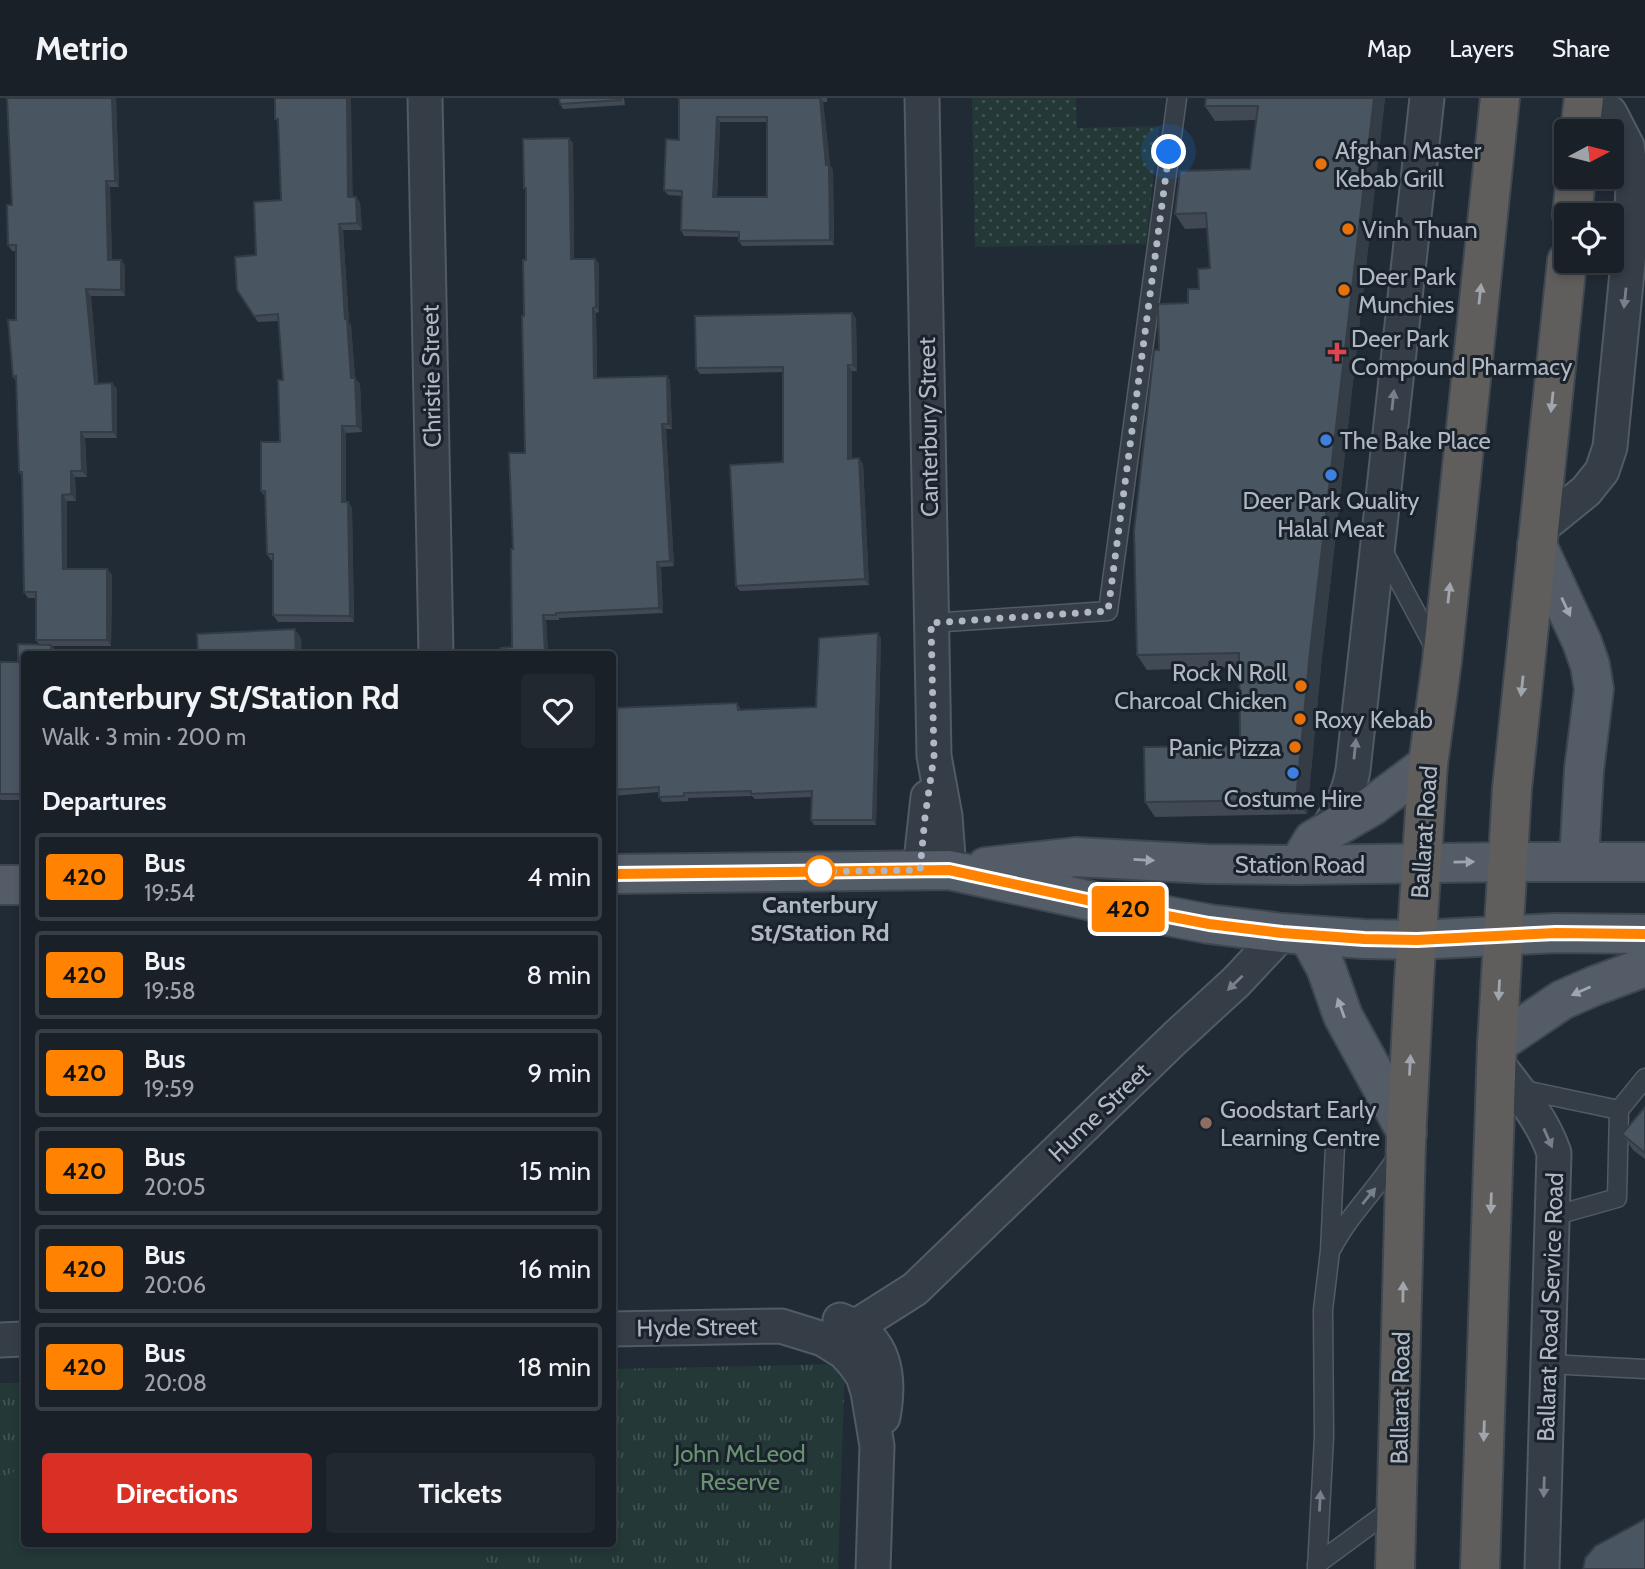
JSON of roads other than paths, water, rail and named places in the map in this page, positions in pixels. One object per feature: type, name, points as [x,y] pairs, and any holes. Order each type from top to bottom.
[{"type":"highway","name":"Ballarat Road","points":[[1395,1569],[1407,1137],[1428,764],[1442,661],[1500,98]]},
{"type":"highway","points":[[1583,119],[1587,98]]},
{"type":"highway","points":[[1480,1569],[1503,1065],[1503,935],[1512,789],[1566,273]]},
{"type":"main road","points":[[1538,538],[1582,642],[1594,689],[1584,770],[1579,862]]},
{"type":"main road","points":[[1298,865],[1313,839],[1372,806],[1428,764]]},
{"type":"main road","name":"Station Road","points":[[616,874],[942,870],[1076,857],[1207,864],[1298,865],[1645,862]]},
{"type":"main road","name":"Station Road","points":[[942,870],[1209,924],[1294,934],[1417,940],[1569,933],[1645,934]]},
{"type":"main road","points":[[0,885],[21,885]]},
{"type":"main road","points":[[1294,934],[1313,944],[1326,968],[1343,1016],[1407,1137]]},
{"type":"main road","points":[[1503,1065],[1562,1000],[1645,967]]},
{"type":"street","name":"Christie Street","points":[[425,98],[436,651]]},
{"type":"street","name":"Canterbury Street","points":[[922,98],[934,756],[925,817],[942,870]]},
{"type":"street","points":[[1324,834],[1343,805],[1351,780],[1427,98]]},
{"type":"street","points":[[1538,538],[1586,491],[1602,471],[1610,447],[1633,187],[1627,146],[1610,113],[1587,98]]},
{"type":"street","name":"Hume Street","points":[[861,1345],[915,1289],[1175,1038],[1294,934]]},
{"type":"street","name":"Ballarat Road Service Road","points":[[1503,1065],[1547,1134],[1554,1153],[1542,1569]]},
{"type":"street","name":"Hyde Street","points":[[616,1329],[782,1326],[829,1341],[839,1347],[861,1345]]},
{"type":"street","points":[[0,1340],[21,1339]]},
{"type":"street","points":[[861,1345],[863,1376],[877,1447],[873,1569]]},
{"type":"lane","points":[[931,623],[1108,611],[1177,98]]},
{"type":"lane","points":[[1378,541],[1442,661]]},
{"type":"lane","points":[[1503,1065],[1619,1110]]},
{"type":"lane","points":[[1553,1216],[1616,1198],[1619,1110],[1645,1078]]},
{"type":"lane","points":[[1330,1251],[1344,1227],[1386,1174],[1407,1137]]},
{"type":"lane","points":[[1317,1567],[1324,1437],[1323,1310],[1330,1251],[1335,1146]]},
{"type":"lane","points":[[1548,1364],[1645,1369]]},
{"type":"lane","points":[[1317,1567],[1397,1506]]},
{"type":"place","name":"Afghan Master Kebab Grill","points":[[1321,164]]},
{"type":"place","name":"Vinh Thuan","points":[[1348,229]]},
{"type":"place","name":"Deer Park Munchies","points":[[1344,290]]},
{"type":"place","name":"Deer Park Compound Pharmacy","points":[[1337,352]]},
{"type":"place","name":"The Bake Place","points":[[1326,440]]},
{"type":"place","name":"Deer Park Quality Halal Meat","points":[[1331,475]]},
{"type":"place","name":"Rock N Roll Charcoal Chicken","points":[[1301,686]]},
{"type":"place","name":"Roxy Kebab","points":[[1300,719]]},
{"type":"place","name":"Panic Pizza","points":[[1295,747]]},
{"type":"place","name":"Costume Hire","points":[[1293,773]]},
{"type":"place","name":"Canterbury St/Station Rd","points":[[820,871]]},
{"type":"place","name":"Goodstart Early Learning Centre","points":[[1206,1123]]},
{"type":"park label","name":"John McLeod Reserve","points":[[740,1467]]}]
